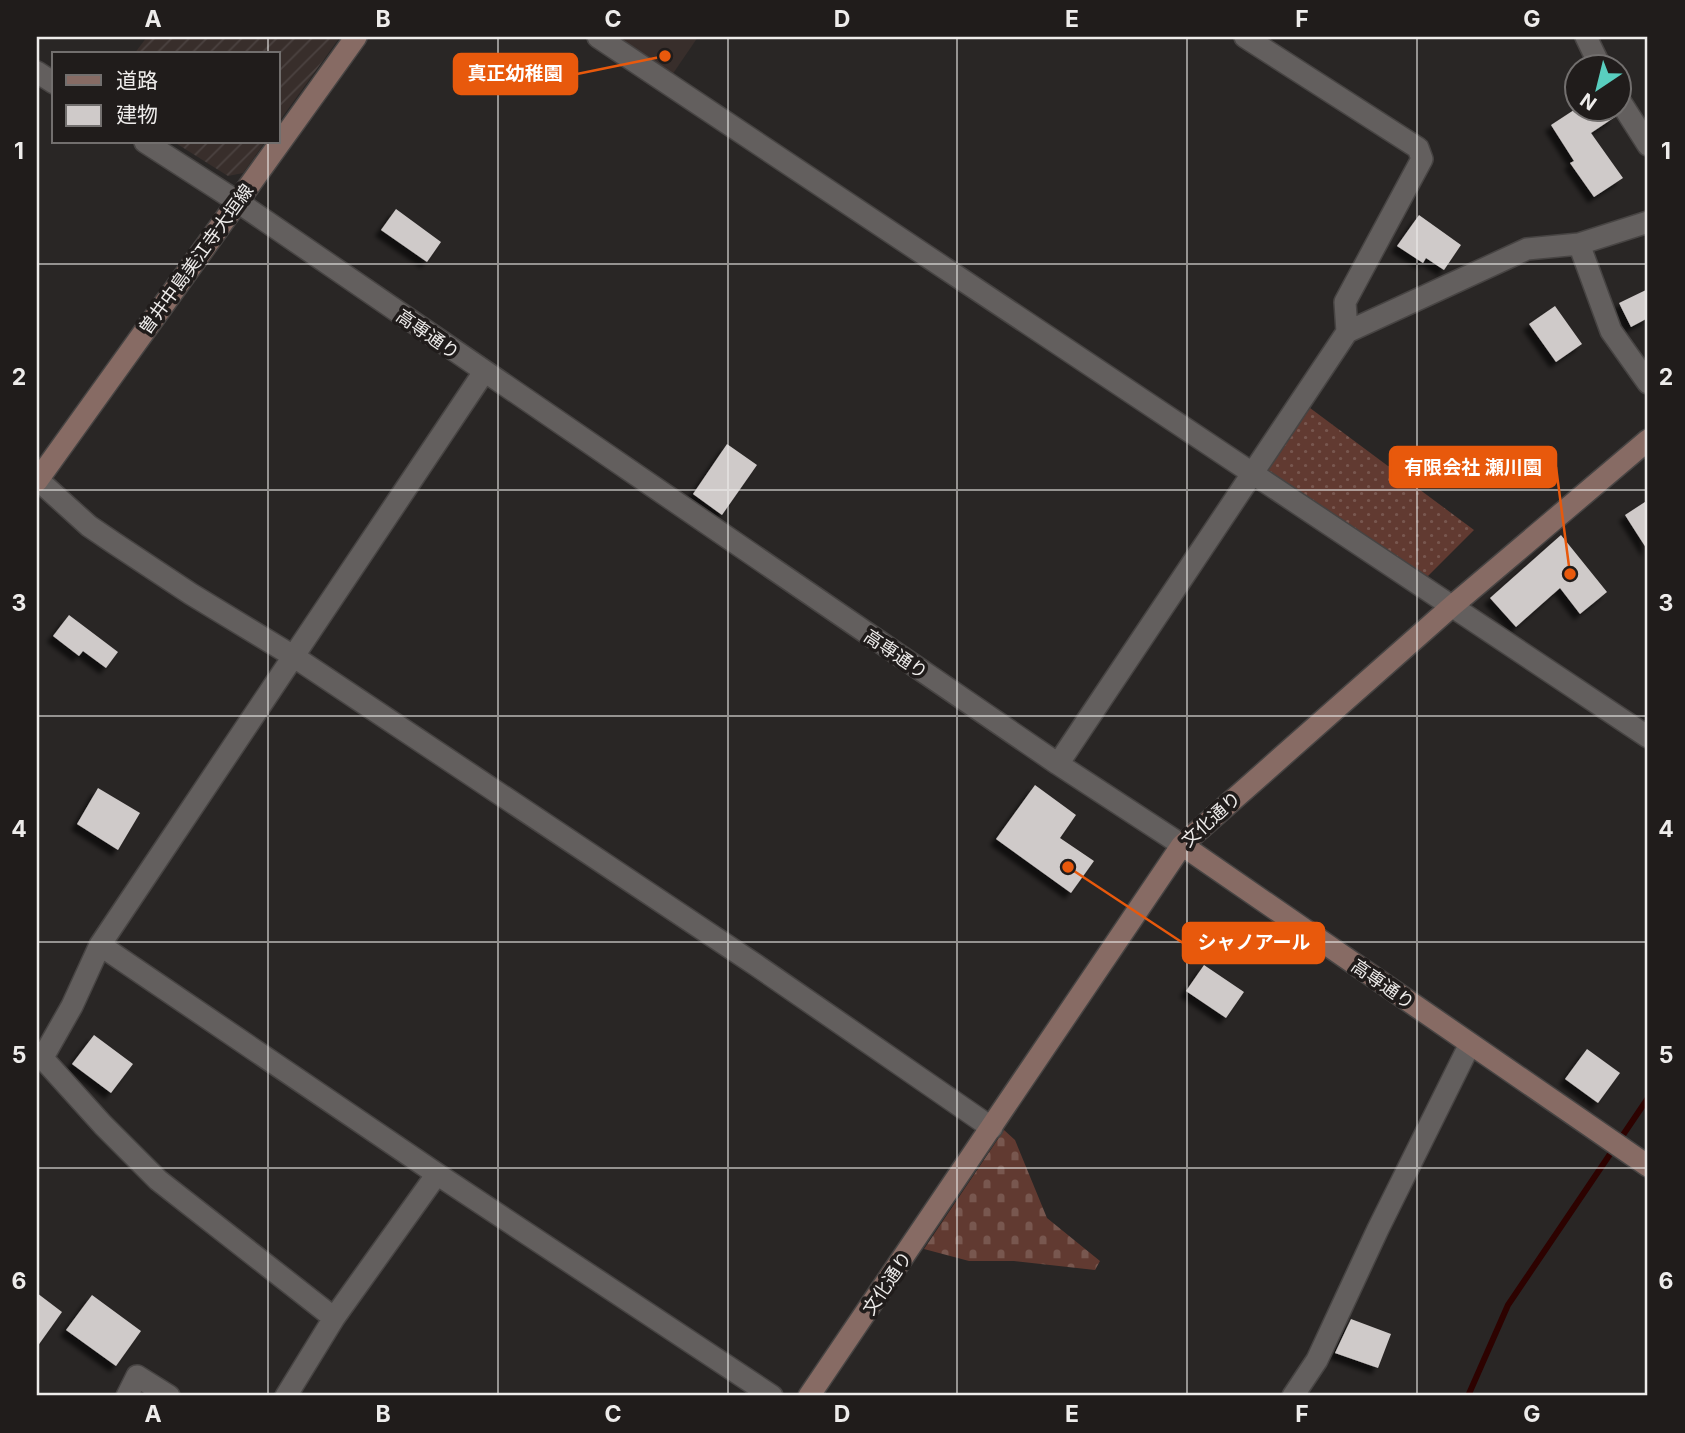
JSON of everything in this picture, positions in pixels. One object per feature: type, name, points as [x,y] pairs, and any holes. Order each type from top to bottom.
[{"type":"street","name":"曽井中島美江寺大垣線","points":[[280,142],[356,37]]},
{"type":"street","points":[[598,37],[1648,737]]},
{"type":"street","points":[[1245,37],[1418,148],[1422,159],[1345,302],[1347,332]]},
{"type":"street","points":[[37,72],[52,82]]},
{"type":"street","points":[[1632,120],[1648,145]]},
{"type":"street","name":"高専通り","points":[[148,144],[237,202],[1058,764],[1182,845],[1648,1166]]},
{"type":"street","name":"曽井中島美江寺大垣線","points":[[37,480],[279,144]]},
{"type":"street","points":[[1058,764],[1347,332],[1527,249],[1579,244],[1648,222]]},
{"type":"street","points":[[1579,244],[1611,331],[1648,383]]},
{"type":"street","points":[[334,1318],[158,1180],[103,1125],[40,1055],[72,1006],[100,945],[484,372]]},
{"type":"street","name":"文化通り","points":[[809,1396],[1182,845],[1451,607],[1648,440]]},
{"type":"street","points":[[37,480],[89,526],[191,594],[293,656],[756,965],[992,1128]]},
{"type":"street","points":[[100,945],[437,1174],[772,1396]]},
{"type":"street","points":[[1293,1396],[1317,1360],[1378,1229],[1470,1044]]},
{"type":"street","points":[[286,1396],[334,1318],[437,1174]]},
{"type":"street","points":[[127,1396],[137,1376],[169,1396]]},
{"type":"shaded area","points":[[147,37],[340,37],[280,120],[280,52],[136,52]]},
{"type":"shaded area","points":[[617,37],[698,37],[672,75]]},
{"type":"shaded area","points":[[177,144],[264,144],[243,173],[228,176]]},
{"type":"green space","points":[[1310,408],[1474,530],[1425,579],[1266,471]]},
{"type":"green space","points":[[1004,1130],[1015,1140],[1047,1218],[1100,1261],[1095,1270],[1014,1261],[969,1261],[924,1249]]},
{"type":"building","points":[[1562,118],[1562,122],[1608,122],[1591,133],[1623,178],[1594,197],[1570,163],[1574,161],[1551,125]]},
{"type":"building","points":[[396,209],[441,242],[427,262],[381,230]]},
{"type":"building","points":[[1419,215],[1461,245],[1444,270],[1426,258],[1423,263],[1397,246]]},
{"type":"building","points":[[1648,289],[1648,318],[1631,327],[1619,303]]},
{"type":"building","points":[[1555,306],[1582,344],[1556,362],[1529,324]]},
{"type":"building","points":[[727,444],[757,465],[722,515],[693,494]]},
{"type":"building","points":[[1648,500],[1648,551],[1625,515]]},
{"type":"building","points":[[1561,535],[1607,592],[1580,614],[1560,588],[1516,627],[1490,598]]},
{"type":"building","points":[[69,615],[118,652],[106,668],[83,651],[79,656],[53,636]]},
{"type":"building","points":[[1035,785],[1076,815],[1060,838],[1094,861],[1071,893],[996,839]]},
{"type":"building","points":[[98,788],[140,813],[118,850],[77,824]]},
{"type":"building","points":[[1204,965],[1244,992],[1226,1018],[1186,991]]},
{"type":"building","points":[[94,1035],[133,1064],[111,1093],[72,1064]]},
{"type":"building","points":[[1587,1049],[1620,1073],[1598,1103],[1565,1079]]},
{"type":"building","points":[[37,1293],[62,1312],[37,1347]]},
{"type":"building","points":[[92,1295],[141,1331],[116,1366],[66,1330]]},
{"type":"building","points":[[1351,1319],[1391,1334],[1378,1368],[1335,1353]]},
{"type":"waterway","points":[[1468,1396],[1508,1305],[1648,1098]]},
{"type":"place","name":"真正幼稚園","points":[[665,56]]},
{"type":"place","name":"有限会社 瀬川園","points":[[1570,574]]},
{"type":"place","name":"シャノアール","points":[[1068,867]]}]
